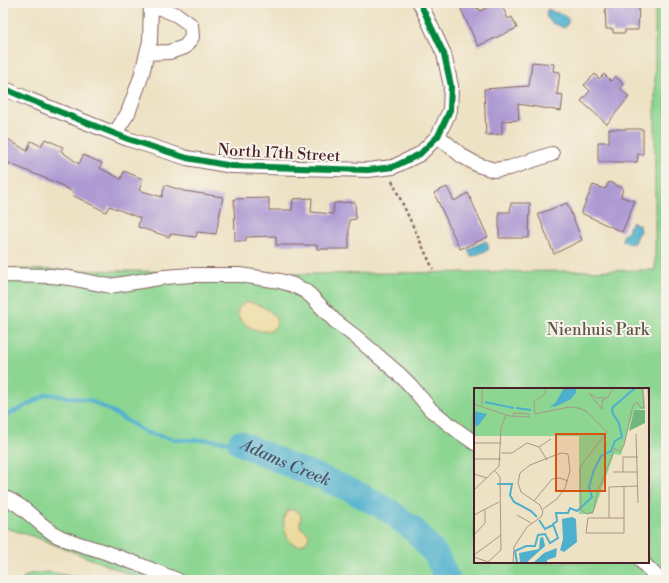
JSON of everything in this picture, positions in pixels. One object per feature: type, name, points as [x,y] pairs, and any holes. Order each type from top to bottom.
[{"type":"street","points":[[420,3],[444,54],[451,86],[450,110],[438,136],[462,156],[478,165],[494,170],[509,168],[552,154]]},
{"type":"street","points":[[115,133],[128,113],[147,52],[150,41],[151,4],[177,15],[191,25],[192,37],[185,47],[168,52],[147,52]]},
{"type":"street","name":"North 17th Street","points":[[3,88],[115,133],[187,158],[232,166],[368,170],[393,167],[420,154],[438,136]]},
{"type":"street","points":[[3,275],[51,276],[70,278],[110,286],[165,277],[190,275],[240,276],[280,281],[294,285],[311,296],[335,322],[356,337],[400,374],[412,386],[431,410],[474,442]]},
{"type":"street","points":[[3,497],[26,510],[49,530],[64,538],[177,580]]},
{"type":"street","points":[[643,563],[660,580]]},
{"type":"path","points":[[392,180],[433,269]]},
{"type":"path","points":[[3,565],[3,580]]},
{"type":"green space","name":"Nienhuis Park","points":[[655,3],[666,3],[666,580],[144,580],[38,538],[3,527],[3,269],[313,274],[655,270]]},
{"type":"green space","points":[[48,572],[83,580],[23,580],[23,578],[30,574]]},
{"type":"sand","points":[[248,302],[263,307],[273,314],[276,319],[274,328],[268,331],[260,331],[253,329],[242,321],[238,316],[238,311],[241,306]]},
{"type":"sand","points":[[289,510],[295,510],[300,514],[300,527],[309,534],[309,537],[303,544],[297,545],[291,542],[285,532],[284,520],[286,512]]},
{"type":"water","points":[[548,9],[559,13],[568,19],[566,27],[563,28],[553,24],[547,18],[546,12]]},
{"type":"water","points":[[633,222],[639,225],[640,231],[634,243],[629,244],[622,240],[624,234],[628,231]]},
{"type":"water","points":[[486,241],[488,243],[488,250],[471,257],[468,249]]},
{"type":"building","points":[[458,3],[474,3],[480,11],[497,3],[501,3],[508,19],[512,17],[517,28],[478,46]]},
{"type":"building","points":[[605,3],[639,3],[638,30],[625,30],[625,33],[613,33],[613,29],[606,29]]},
{"type":"building","points":[[532,62],[554,64],[553,71],[560,72],[557,94],[563,95],[561,111],[518,104],[519,120],[502,121],[502,134],[486,135],[484,89],[529,86]]},
{"type":"building","points":[[595,74],[599,79],[604,74],[611,81],[615,76],[623,84],[620,88],[629,97],[607,124],[581,101],[590,91],[584,85]]},
{"type":"building","points":[[609,129],[643,129],[643,154],[638,154],[637,162],[598,162],[598,142],[609,142]]},
{"type":"building","points":[[3,136],[27,151],[31,141],[41,146],[45,139],[63,147],[61,151],[79,164],[83,155],[102,163],[100,168],[121,179],[124,171],[143,179],[139,190],[162,197],[165,185],[184,191],[223,197],[216,234],[197,232],[196,237],[170,234],[169,237],[138,227],[140,218],[109,206],[106,212],[72,195],[73,192],[57,183],[3,161]]},
{"type":"building","points":[[609,182],[623,188],[621,197],[635,201],[622,232],[581,213],[593,185],[605,189]]},
{"type":"building","points":[[447,187],[454,201],[468,193],[488,237],[460,249],[434,193]]},
{"type":"building","points":[[269,198],[269,210],[292,210],[293,199],[312,198],[311,212],[333,214],[334,203],[355,202],[356,219],[349,220],[349,249],[317,249],[317,245],[276,245],[276,236],[246,237],[246,241],[235,241],[234,199]]},
{"type":"building","points":[[511,203],[530,203],[529,238],[499,238],[499,212],[510,212]]},
{"type":"building","points":[[567,203],[582,240],[554,254],[538,214]]},
{"type":"waterway","name":"Adams Creek","points":[[3,417],[47,394],[89,400],[111,411],[147,433],[178,440],[211,440],[240,443]]},
{"type":"waterway","name":"Adams Creek","points":[[240,443],[351,490],[388,510],[413,529],[436,555],[448,580]]},
{"type":"cycle path","points":[[3,88],[128,139],[187,158],[232,166],[368,170],[393,167],[420,154],[438,136],[450,110],[451,86],[444,54],[420,3]]}]
